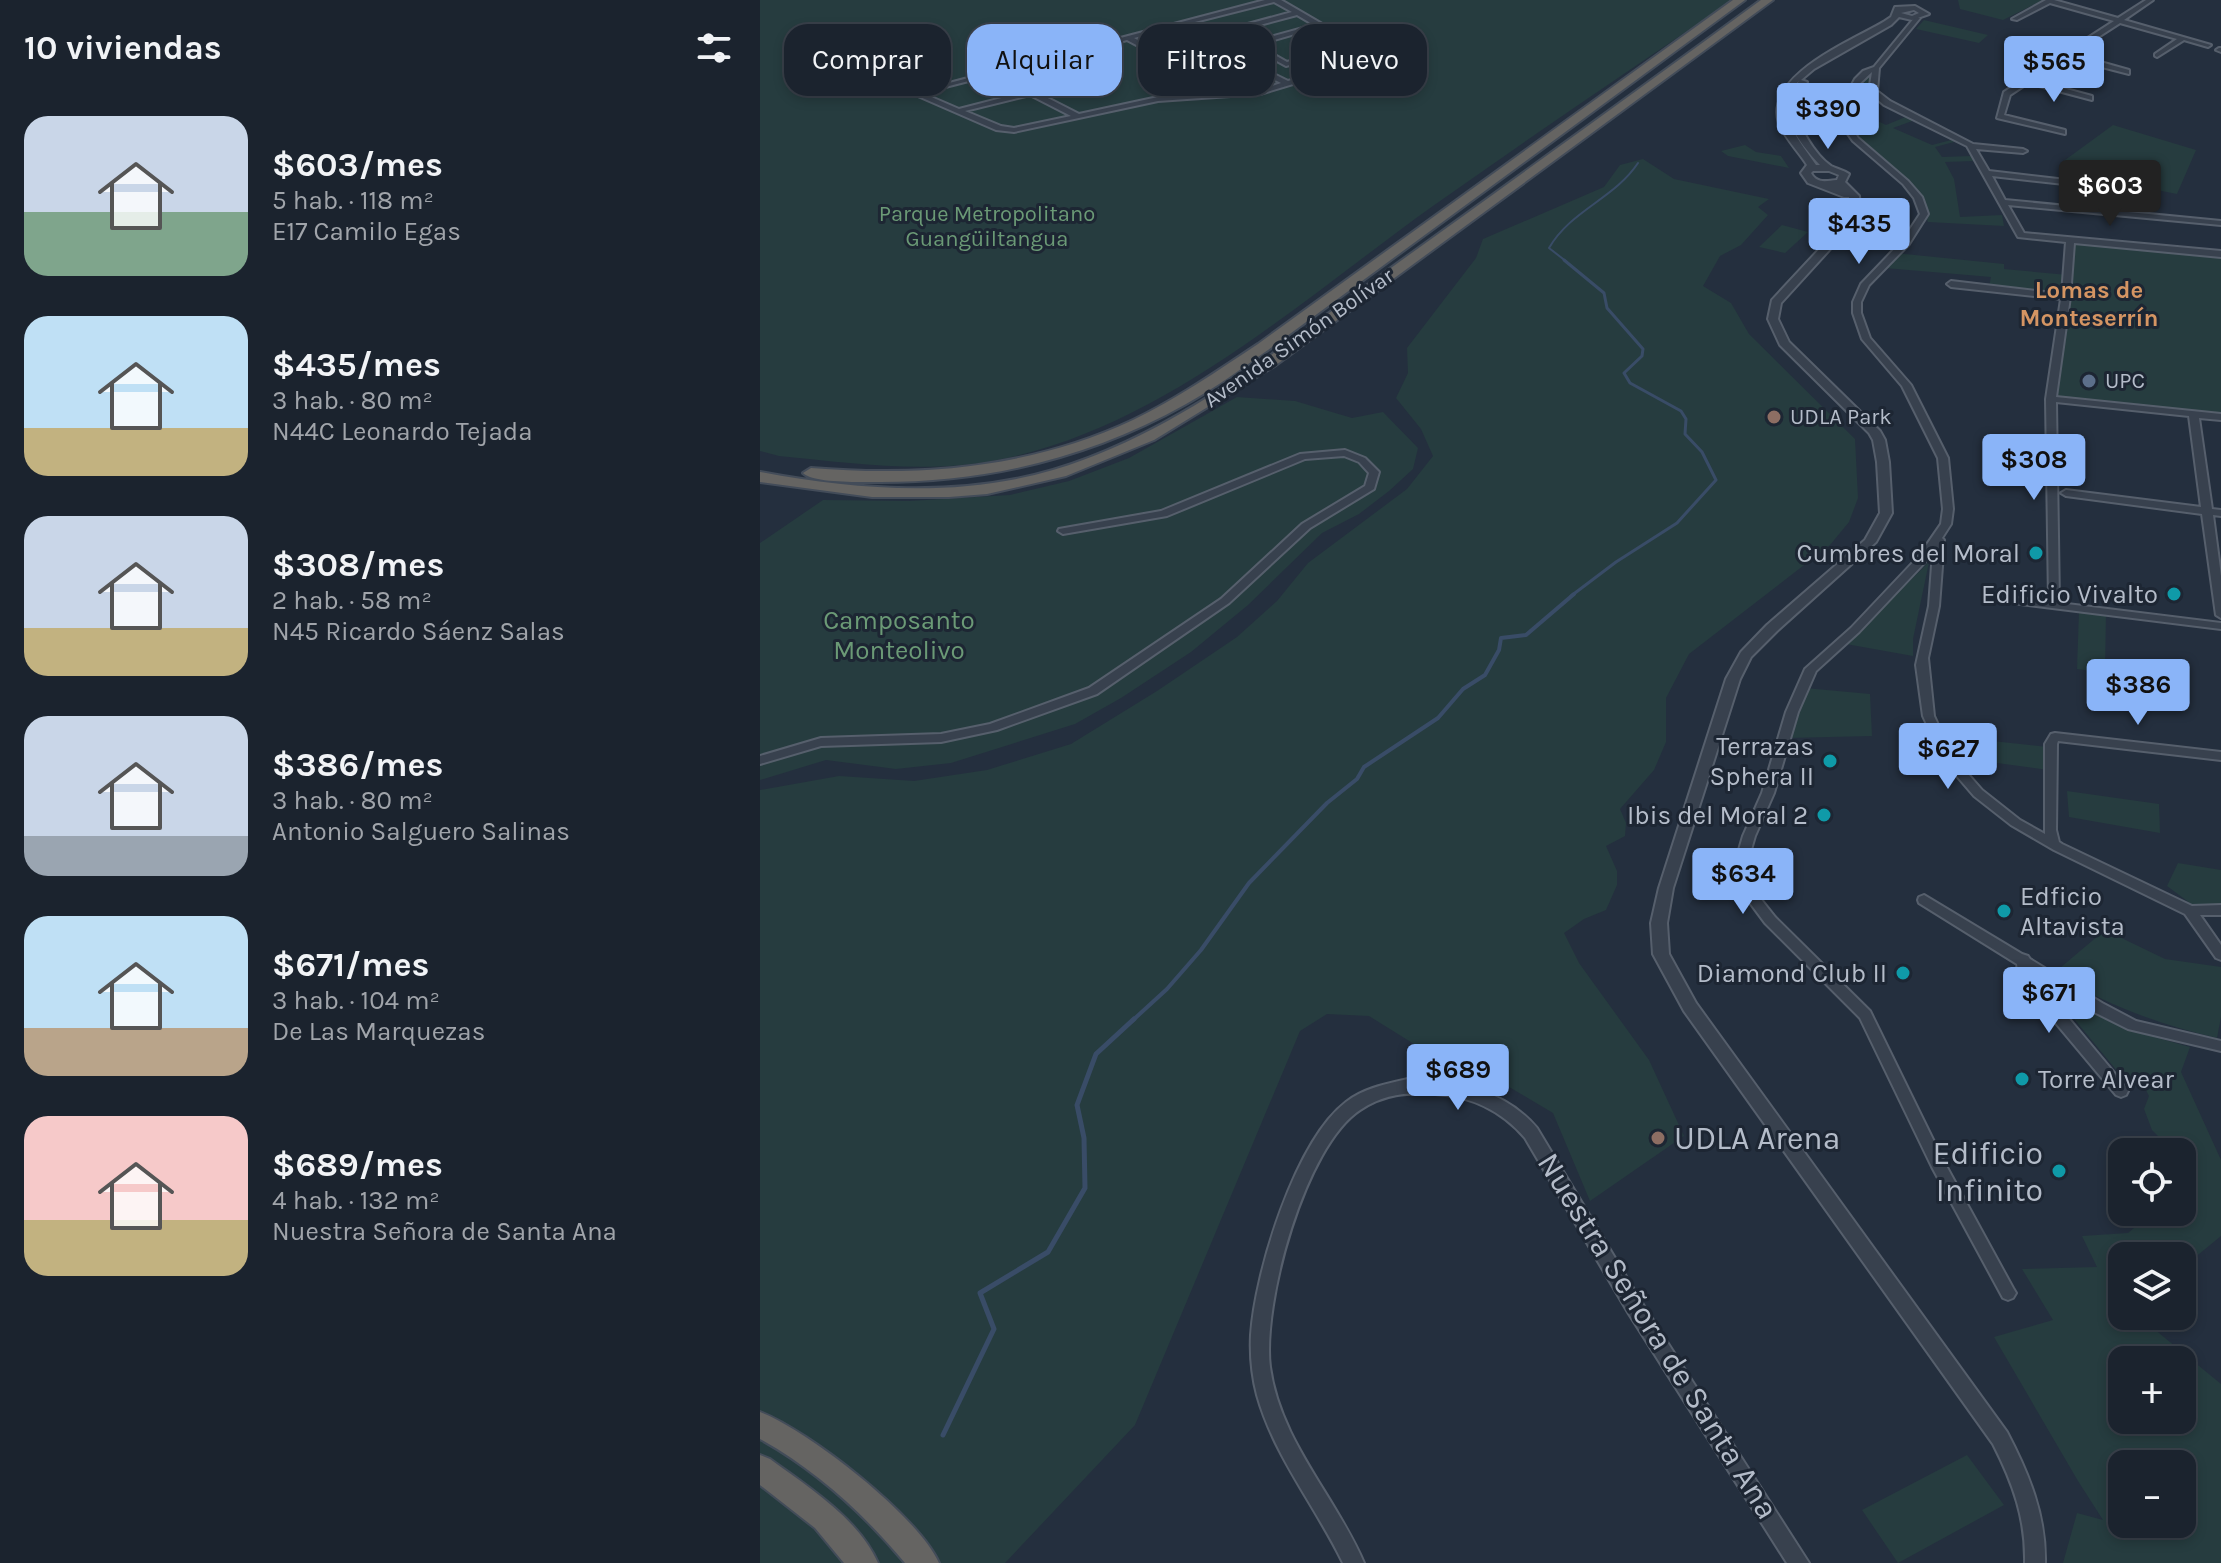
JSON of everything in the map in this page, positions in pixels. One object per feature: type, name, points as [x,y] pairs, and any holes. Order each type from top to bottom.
[{"type":"highway","name":"Avenida Simón Bolívar","points":[[760,463],[803,472],[881,478],[983,473],[1054,457],[1127,429],[1182,401],[1263,347],[1740,0]]},
{"type":"highway","points":[[1696,33],[1751,0]]},
{"type":"highway","name":"Avenida Simón Bolívar","points":[[760,477],[835,489],[886,493],[974,489],[1057,474],[1126,447],[1192,412],[1281,353],[1768,0]]},
{"type":"highway","points":[[760,1425],[782,1436],[830,1470],[895,1528],[924,1563]]},
{"type":"highway","points":[[760,1468],[825,1518],[863,1563]]},
{"type":"street","points":[[1181,24],[1274,0],[1318,24]]},
{"type":"street","points":[[2062,132],[1999,114],[2007,94],[2150,0]]},
{"type":"street","points":[[2015,19],[2050,1],[2208,45]]},
{"type":"street","points":[[1811,168],[1812,165],[1784,125],[1781,106],[1790,85],[1811,67],[1888,23],[1898,9],[1908,4],[1918,12]]},
{"type":"street","points":[[1897,14],[1918,12]]},
{"type":"street","points":[[1918,12],[1876,68],[1872,87],[1876,95],[1972,146],[2023,151]]},
{"type":"street","points":[[1840,182],[1844,174],[1827,167],[1801,139],[1794,125],[1792,105],[1799,86],[1837,59],[1918,12]]},
{"type":"street","points":[[1258,24],[1296,13]]},
{"type":"street","points":[[1122,40],[1138,35]]},
{"type":"street","points":[[1128,38],[1138,43]]},
{"type":"street","points":[[2157,55],[2183,38]]},
{"type":"street","points":[[2066,55],[2126,72]]},
{"type":"street","points":[[1876,68],[1862,75],[1848,94],[1844,116],[1850,134],[1862,148],[1917,192],[1924,214],[1906,242],[1865,284],[1857,302],[1857,313],[1866,339],[1914,399],[1943,458],[1948,509],[1946,524],[1923,558],[1855,630],[1811,669],[1792,712],[1768,793],[1749,836],[1738,874],[1770,920],[1865,1015],[1937,1163],[2008,1293]]},
{"type":"street","points":[[1275,76],[1288,84]]},
{"type":"street","points":[[967,80],[915,93],[999,128],[1014,130],[1158,99],[1234,96]]},
{"type":"street","points":[[2028,81],[2089,98]]},
{"type":"street","points":[[1275,87],[1291,83]]},
{"type":"street","points":[[958,111],[1018,96]]},
{"type":"street","points":[[1036,96],[1079,117]]},
{"type":"street","points":[[1972,146],[2023,236],[2221,254]]},
{"type":"street","points":[[1827,167],[1811,168],[1806,173],[1808,178],[1846,193],[1857,208]]},
{"type":"street","points":[[1985,173],[2110,187]]},
{"type":"street","points":[[1823,184],[1840,182]]},
{"type":"street","points":[[1840,182],[1854,196],[1857,208],[1852,220],[1776,302],[1773,319],[1784,343],[1874,431],[1883,462],[1886,513],[1875,536],[1864,548],[1772,628],[1741,663],[1726,697],[1666,888],[1659,923],[1661,954],[1690,1007],[2000,1438],[2030,1504],[2036,1535],[2035,1563]]},
{"type":"street","points":[[2001,202],[2221,223]]},
{"type":"street","points":[[2054,604],[2051,399],[2066,297],[2070,240]]},
{"type":"street","points":[[1951,284],[2066,297]]},
{"type":"street","points":[[2051,399],[2221,417]]},
{"type":"street","points":[[2194,415],[2221,615]]},
{"type":"street","points":[[760,760],[821,742],[941,738],[993,727],[1093,691],[1225,601],[1306,526],[1370,487],[1374,472],[1362,460],[1345,453],[1303,456],[1163,514],[1063,531]]},
{"type":"street","points":[[2066,493],[2221,513]]},
{"type":"street","points":[[1081,519],[1104,525]]},
{"type":"street","points":[[1940,533],[1934,608],[1925,639],[1922,666],[1928,715],[1935,740],[1947,760],[1972,789],[2033,833],[2190,911],[2221,910]]},
{"type":"street","points":[[2017,601],[2221,626]]},
{"type":"street","points":[[2053,843],[2050,830],[2051,744],[2055,737],[2221,756]]},
{"type":"street","points":[[1924,900],[2133,1025],[2221,1046]]},
{"type":"street","points":[[2190,911],[2221,955]]},
{"type":"street","points":[[2023,959],[2024,975],[2121,1091]]},
{"type":"street","name":"Nuestra Señora de Santa Ana","points":[[1356,1561],[1280,1436],[1266,1399],[1259,1343],[1260,1316],[1294,1194],[1321,1138],[1335,1122],[1369,1098],[1403,1088],[1427,1086],[1460,1091],[1505,1108],[1527,1128],[1615,1274],[1799,1563]]},
{"type":"green space","name":"Parque Metropolitano Guangüiltangua","points":[[760,0],[1733,0],[1433,206],[1227,357],[1116,421],[1057,444],[970,464],[888,466],[779,456],[760,451]]},
{"type":"green space","points":[[1958,0],[2043,0],[2003,20],[1960,9]]},
{"type":"green space","points":[[1924,20],[1988,35],[1979,43],[1916,29]]},
{"type":"green space","points":[[1876,68],[1872,87],[1883,100],[1853,109],[1886,125],[1908,116],[1915,120],[1893,128],[1932,145],[1955,139],[1958,141],[1935,147],[1942,157],[1972,156],[1974,161],[1945,162],[1954,179],[1960,217],[2002,215],[2004,226],[1928,222],[1917,192],[1862,148],[1844,116],[1848,94]]},
{"type":"green space","points":[[2113,125],[2196,150],[2177,194],[2132,185],[2061,163]]},
{"type":"green space","points":[[1745,145],[1756,152],[1781,156],[1789,168],[1728,156],[1721,151]]},
{"type":"green space","points":[[1643,159],[1674,179],[1769,199],[1758,207],[1768,215],[1741,245],[1720,256],[1703,286],[1731,303],[1749,334],[1855,439],[1858,498],[1849,522],[1830,545],[1689,654],[1666,698],[1666,742],[1654,770],[1620,809],[1626,823],[1625,836],[1606,846],[1617,871],[1617,885],[1606,910],[1584,919],[1564,933],[1579,963],[1649,1060],[1684,1136],[1590,1201],[1553,1113],[1494,1078],[1414,1044],[1369,1016],[1327,1014],[1300,1031],[1135,1425],[1005,1563],[760,1563],[760,790],[839,776],[914,781],[987,770],[1071,744],[1237,637],[1277,601],[1308,563],[1407,489],[1433,456],[1421,429],[1396,398],[1408,373],[1407,348],[1476,258],[1483,239],[1604,187],[1620,165]]},
{"type":"green space","points":[[1782,225],[1808,232],[1785,253],[1759,247]]},
{"type":"green space","points":[[2071,241],[2221,256],[2221,415],[2051,399],[2066,297],[1989,287],[1991,277],[1885,268],[1895,253],[2004,264],[2004,269],[2068,275]]},
{"type":"green space","name":"Camposanto Monteolivo","points":[[1237,397],[1295,401],[1352,418],[1383,412],[1418,448],[1413,469],[1359,514],[1322,533],[1248,605],[1191,652],[1075,724],[951,763],[896,769],[826,760],[760,780],[760,543],[823,500],[909,501],[1010,495],[1069,481],[1129,458]]},
{"type":"green space","points":[[1929,562],[1913,639],[1913,656],[1846,644]]},
{"type":"green space","points":[[2079,611],[2106,613],[2105,673],[2077,669]]},
{"type":"green space","points":[[1805,688],[1870,694],[1872,736],[1787,738]]},
{"type":"green space","points":[[1955,737],[2057,748],[2056,771],[1975,760]]},
{"type":"green space","points":[[2067,791],[2159,804],[2160,833],[2069,817]]},
{"type":"green space","points":[[2178,863],[2221,870],[2221,904],[2198,909],[2167,886]]},
{"type":"green space","points":[[2105,930],[2165,959],[2221,967],[2221,1017],[2217,1038],[2133,1012],[2093,995],[2054,973]]},
{"type":"green space","points":[[2042,980],[2076,1003],[2129,1030],[2190,1047],[2181,1072],[2221,1160],[2221,1236],[2196,1257],[2196,1242],[2108,1242],[2108,1330],[2155,1330],[2175,1346],[2108,1346],[2108,1434],[2196,1434],[2196,1363],[2221,1384],[2221,1563],[2063,1563],[2077,1513],[2103,1520],[1994,1337],[2053,1320],[2022,1269],[2097,1267],[2082,1236],[2128,1233],[2136,1226],[2196,1226],[2196,1138],[2160,1138],[2152,1130],[2144,1109],[2149,1096],[2141,1080],[2118,1072]]},
{"type":"green space","points":[[1967,1455],[2004,1505],[1898,1563],[1862,1510]]},
{"type":"waterway","points":[[1567,262],[1549,248],[1558,235],[1617,186],[1638,163]]},
{"type":"waterway","points":[[1564,260],[1604,293],[1607,308],[1643,349],[1642,356],[1624,373],[1630,383],[1681,411],[1686,419],[1685,434],[1702,452],[1716,480],[1677,523],[1616,562],[1571,596]]},
{"type":"waterway","points":[[1132,1021],[1167,989],[1201,950],[1249,883],[1327,803],[1357,779],[1364,767],[1438,718],[1463,689],[1485,675],[1499,650],[1501,638],[1526,635],[1574,594]]},
{"type":"waterway","points":[[943,1435],[994,1329],[980,1293],[1048,1252],[1085,1188],[1084,1138],[1077,1105],[1096,1054],[1134,1019]]},
{"type":"place","name":"UPC","points":[[2089,381]]},
{"type":"place","name":"UDLA Park","points":[[1774,417]]},
{"type":"place","name":"Cumbres del Moral","points":[[2036,553]]},
{"type":"place","name":"Edificio Vivalto","points":[[2174,594]]},
{"type":"place","name":"Terrazas Sphera II","points":[[1830,761]]},
{"type":"place","name":"Ibis del Moral 2","points":[[1824,815]]},
{"type":"place","name":"Edficio Altavista","points":[[2004,911]]},
{"type":"place","name":"Diamond Club II","points":[[1903,973]]},
{"type":"place","name":"Torre Alvear","points":[[2022,1079]]},
{"type":"place","name":"UDLA Arena","points":[[1658,1138]]},
{"type":"place","name":"Edificio Infinito","points":[[2059,1171]]},
{"type":"district","name":"Lomas de Monteserrín","points":[[2089,304]]}]
